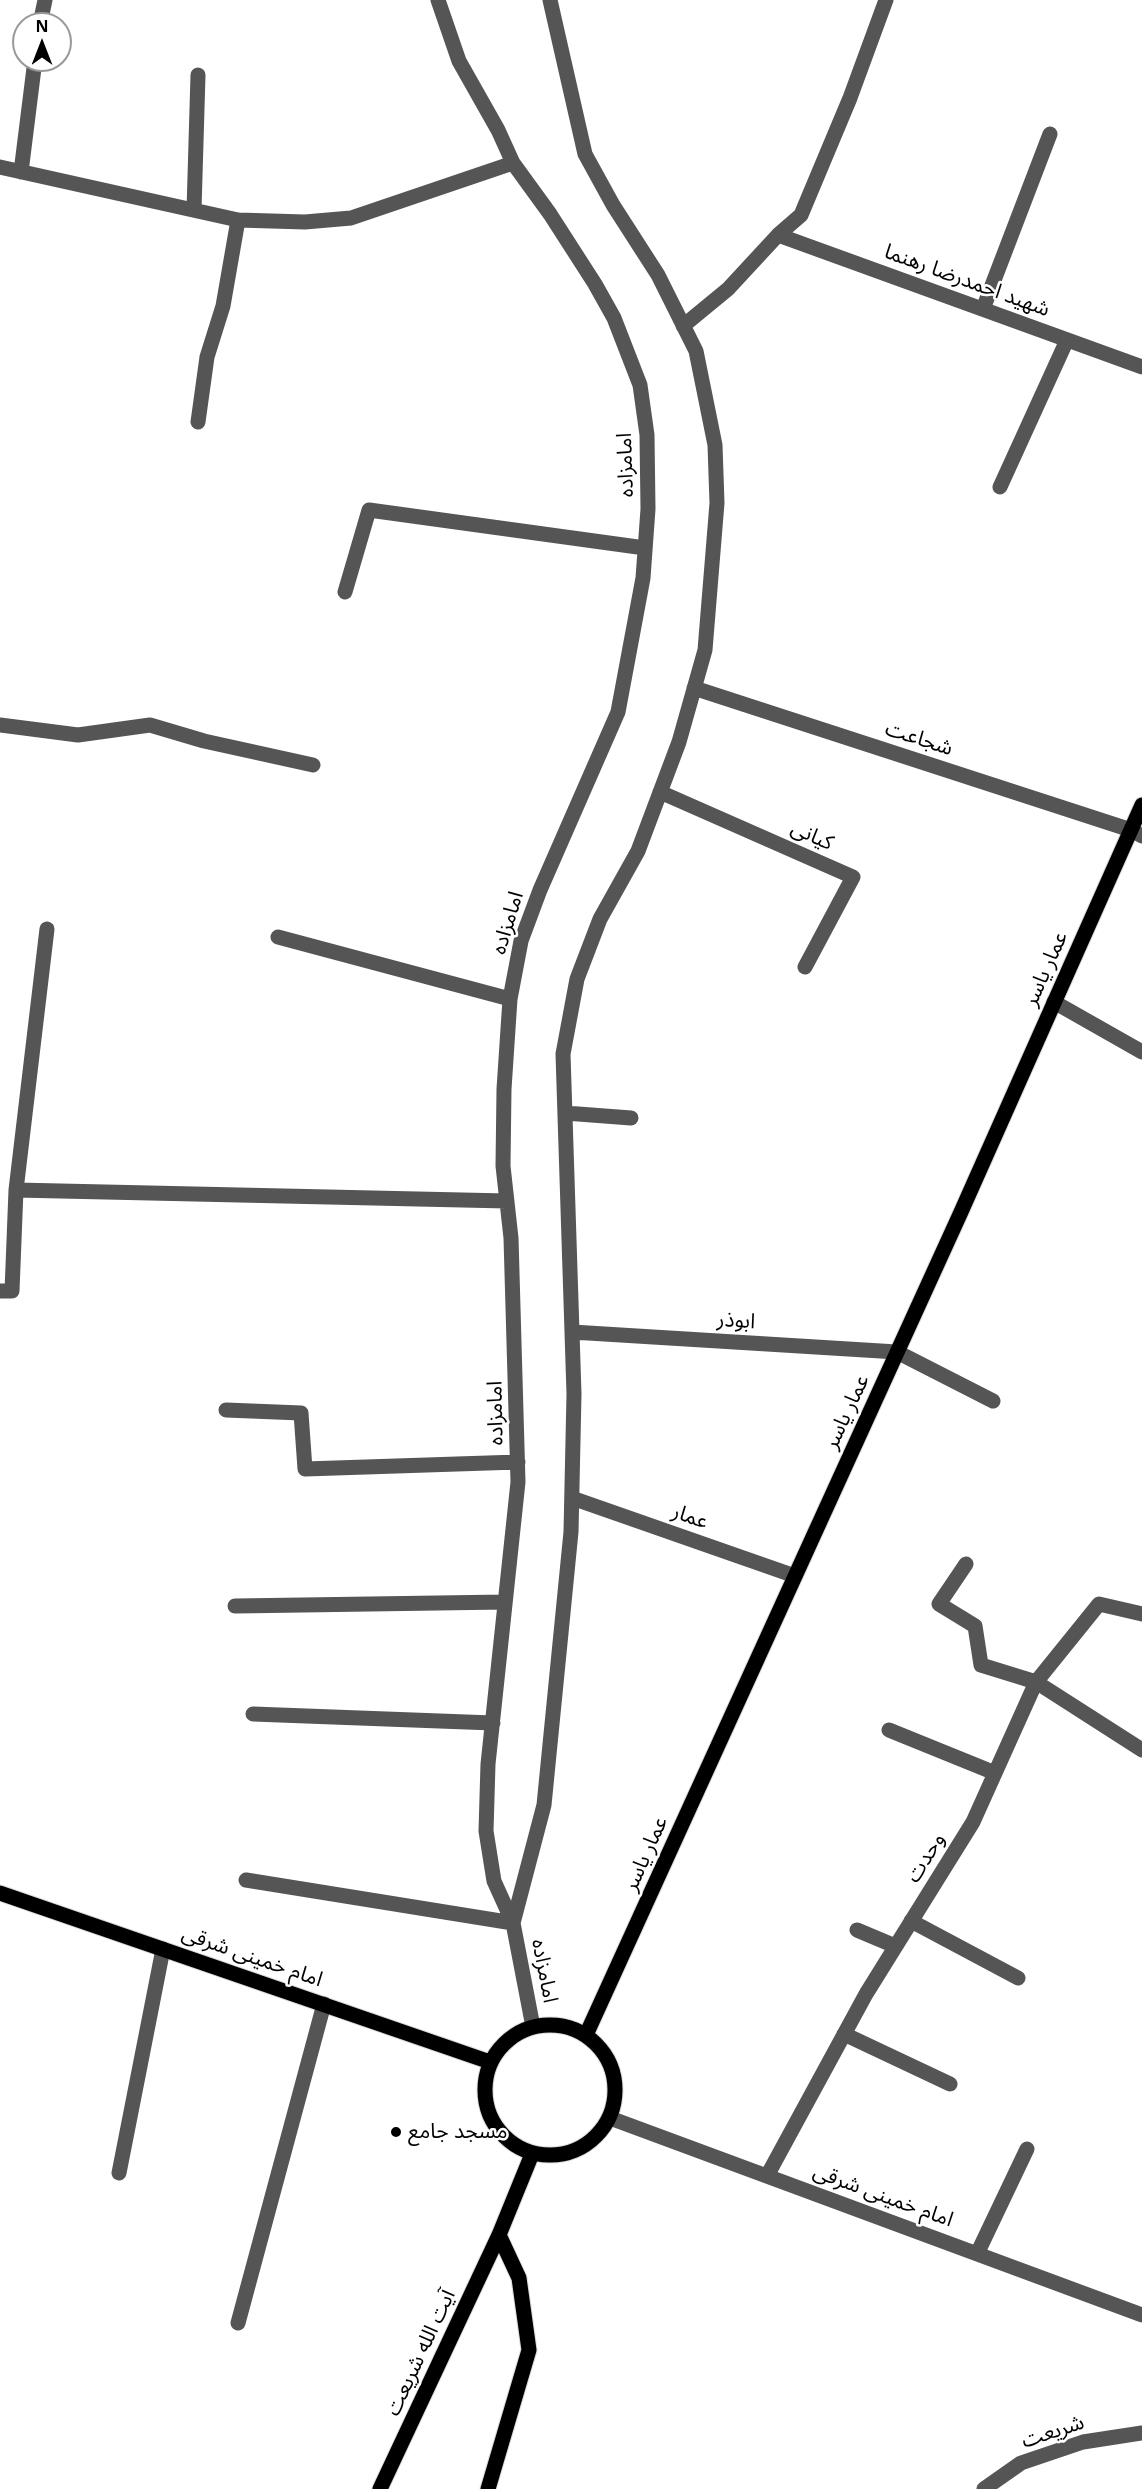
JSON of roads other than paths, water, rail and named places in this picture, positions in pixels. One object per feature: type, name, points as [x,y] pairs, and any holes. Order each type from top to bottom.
[{"type":"main road","name":"عمار یاسر","points":[[586,2035],[1054,1002],[1136,833],[1142,805]]},
{"type":"main road","name":"امام خمینی شرقی","points":[[0,1893],[490,2062]]},
{"type":"main road","points":[[545,2025],[567,2027],[586,2035],[601,2049],[612,2067],[616,2088],[614,2108],[605,2127],[591,2142],[573,2152],[553,2156],[532,2154],[512,2144],[495,2128],[486,2107],[484,2084],[490,2062],[503,2043],[533,2027],[545,2025]]},
{"type":"main road","name":"آیت الله شریعت","points":[[380,2489],[499,2235],[532,2154]]},
{"type":"main road","points":[[488,2489],[530,2350],[519,2278],[499,2235]]},
{"type":"street","name":"امامزاده","points":[[438,0],[459,61],[498,130],[513,163],[550,214],[614,318],[640,385],[647,435],[648,509],[641,589],[618,712],[540,890],[521,940],[510,999],[504,1089],[503,1166],[511,1238],[518,1482],[493,1723],[486,1831],[494,1881],[513,1923],[533,2027]]},
{"type":"street","name":"امامزاده","points":[[513,1923],[544,1805],[571,1532],[574,1394],[563,1054],[576,979],[600,920],[638,851],[679,742],[705,650],[717,503],[714,445],[696,351],[658,275],[613,205],[585,154],[550,0]]},
{"type":"street","points":[[683,326],[728,289],[778,235],[801,215],[850,98],[886,0]]},
{"type":"street","points":[[21,172],[34,72]]},
{"type":"street","points":[[194,210],[198,75]]},
{"type":"street","points":[[983,309],[1050,134]]},
{"type":"street","points":[[0,167],[238,220],[305,222],[351,218],[513,163]]},
{"type":"street","points":[[198,422],[207,357],[223,306],[238,220]]},
{"type":"street","name":"شهید احمدرضا رهنما","points":[[778,235],[1142,367]]},
{"type":"street","points":[[1000,488],[1067,340]]},
{"type":"street","points":[[345,592],[369,510],[645,548]]},
{"type":"street","name":"شجاعت","points":[[694,688],[1136,833]]},
{"type":"street","points":[[0,725],[78,735],[150,725],[204,741],[313,765]]},
{"type":"street","name":"کیانی","points":[[660,792],[852,877],[805,967]]},
{"type":"street","points":[[0,1291],[12,1291],[16,1190],[47,929]]},
{"type":"street","points":[[278,937],[510,999]]},
{"type":"street","points":[[1054,1002],[1142,1052]]},
{"type":"street","points":[[565,1113],[631,1118]]},
{"type":"street","points":[[16,1190],[507,1201]]},
{"type":"street","name":"ابوذر","points":[[572,1332],[897,1352]]},
{"type":"street","points":[[897,1352],[993,1401]]},
{"type":"street","points":[[226,1410],[300,1413],[305,1469],[518,1462]]},
{"type":"street","name":"عمار","points":[[572,1498],[795,1576]]},
{"type":"street","points":[[966,1564],[939,1604],[975,1626],[981,1665],[1036,1682],[1142,1750]]},
{"type":"street","points":[[235,1606],[505,1602]]},
{"type":"street","name":"وحدت","points":[[767,2176],[895,1946],[973,1822],[1036,1682],[1099,1604],[1142,1614]]},
{"type":"street","points":[[253,1714],[493,1723]]},
{"type":"street","points":[[889,1730],[995,1773]]},
{"type":"street","points":[[246,1881],[513,1923]]},
{"type":"street","points":[[911,1921],[1018,1978]]},
{"type":"street","points":[[857,1930],[895,1946]]},
{"type":"street","points":[[119,2173],[163,1949]]},
{"type":"street","points":[[238,2323],[324,2004]]},
{"type":"street","points":[[844,2034],[950,2084]]},
{"type":"street","name":"امام خمینی شرقی","points":[[610,2118],[1142,2315]]},
{"type":"street","points":[[977,2254],[1027,2149]]},
{"type":"street","name":"شریعت","points":[[984,2489],[1021,2463],[1083,2442],[1142,2433]]},
{"type":"place","name":"مسجد جامع","points":[[396,2132]]}]
